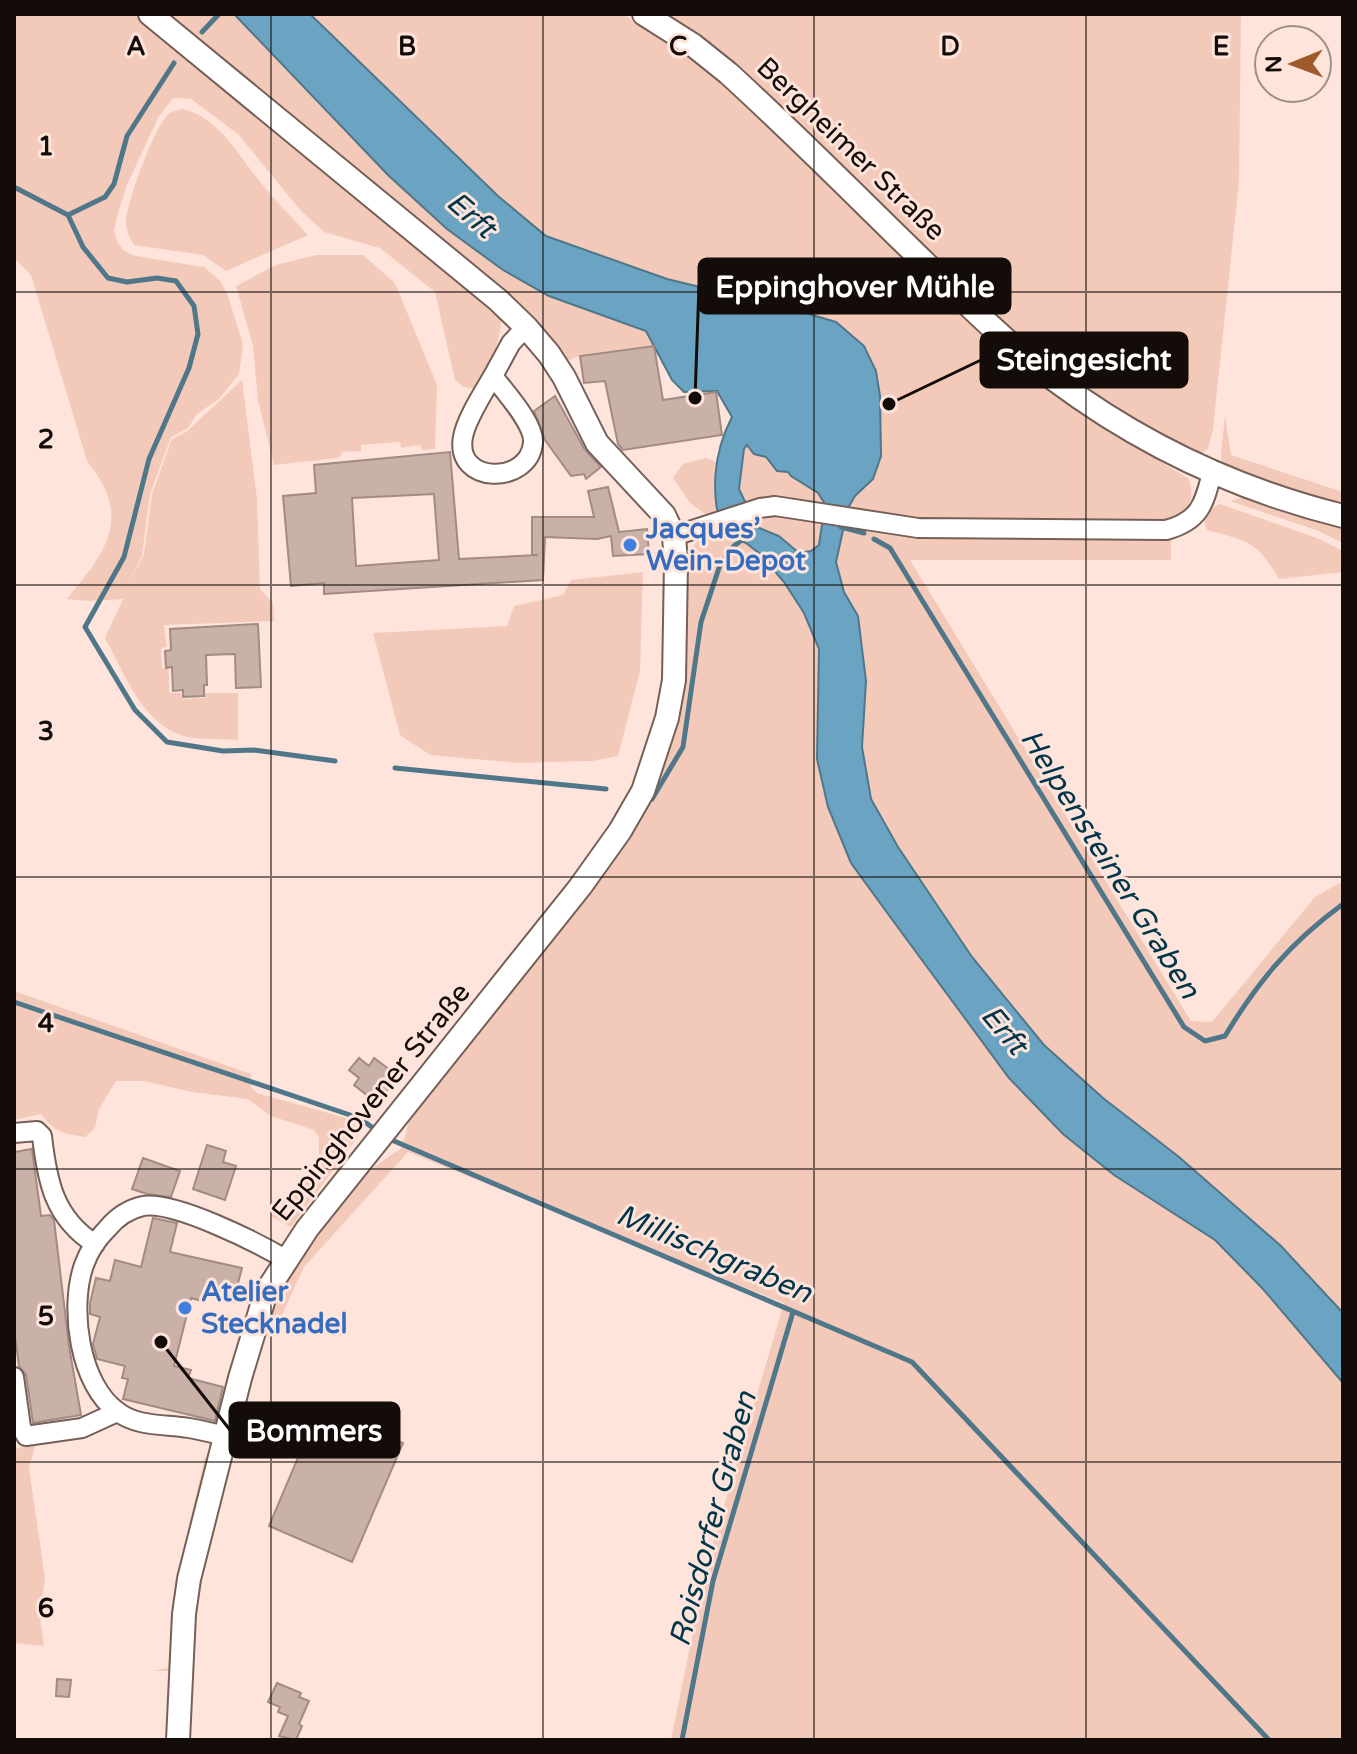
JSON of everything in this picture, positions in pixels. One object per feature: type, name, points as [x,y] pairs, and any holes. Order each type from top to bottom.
[{"type":"main road","points":[[150,14],[498,300],[526,327],[564,377],[597,443],[652,500],[664,515],[674,536]]},
{"type":"main road","name":"Bergheimer Straße","points":[[644,14],[693,45],[728,73],[973,309],[1052,378],[1129,431],[1212,473],[1262,492],[1343,516]]},
{"type":"main road","name":"Eppinghovener Straße","points":[[178,1740],[181,1656],[189,1579],[266,1292],[285,1259],[580,887],[620,831],[643,791],[667,718],[674,680],[674,536]]},
{"type":"street","points":[[493,376],[529,425],[534,442],[530,455],[521,465],[505,474],[479,472],[468,464],[463,450],[463,435],[493,376],[511,343],[526,327]]},
{"type":"street","points":[[674,536],[775,506],[918,528],[1166,530],[1193,519],[1204,502],[1212,473]]},
{"type":"street","points":[[14,1133],[37,1131],[42,1136],[49,1188],[73,1228],[95,1244]]},
{"type":"street","points":[[225,1436],[145,1423],[117,1412],[103,1399],[84,1356],[79,1327],[79,1285],[84,1263],[110,1226],[127,1212],[142,1206],[156,1206],[236,1233],[285,1259]]},
{"type":"street","points":[[14,1377],[21,1427],[26,1436],[82,1428],[117,1412]]},
{"type":"shaded area","points":[[14,14],[138,14],[165,41],[501,310],[498,341],[478,389],[464,387],[455,380],[435,292],[380,248],[324,232],[300,210],[239,135],[191,99],[173,98],[158,118],[127,185],[114,231],[117,241],[124,251],[136,256],[204,267],[220,281],[227,293],[243,344],[239,374],[219,399],[197,414],[188,428],[171,437],[150,494],[142,555],[129,583],[144,554],[152,494],[172,439],[186,432],[242,380],[257,499],[260,589],[273,603],[274,621],[164,625],[167,647],[161,648],[162,668],[169,670],[169,693],[181,693],[182,699],[205,698],[205,693],[238,693],[238,740],[193,738],[162,725],[139,700],[105,638],[123,599],[67,599],[103,549],[111,517],[109,500],[101,481],[87,461],[31,275],[14,258]]},
{"type":"shaded area","points":[[161,14],[234,14],[388,175],[447,229],[503,270],[549,296],[646,331],[654,346],[580,356],[562,363]]},
{"type":"shaded area","points":[[310,14],[622,14],[688,54],[723,82],[1003,352],[1086,416],[1189,479],[1189,505],[1168,521],[933,521],[848,508],[855,496],[873,479],[864,346],[836,322],[667,279],[546,236],[498,196]]},
{"type":"shaded area","points":[[665,14],[1241,14],[1239,182],[1213,429],[1208,449],[1199,455],[1134,421],[1059,371],[1018,337],[734,65],[701,37]]},
{"type":"shaded area","points":[[182,109],[216,127],[308,235],[226,271],[203,255],[134,245],[126,222],[136,182],[149,147],[164,120],[170,113]]},
{"type":"shaded area","points":[[316,255],[363,255],[395,283],[437,385],[435,449],[422,450],[420,445],[401,448],[400,442],[361,445],[361,451],[342,452],[339,458],[274,465],[258,400],[253,346],[236,286],[276,265]]},
{"type":"shaded area","points":[[1225,416],[1231,455],[1343,492],[1343,505],[1231,470],[1222,464]]},
{"type":"shaded area","points":[[747,445],[754,454],[766,457],[777,471],[789,472],[818,493],[825,504],[755,498],[745,501],[739,489]]},
{"type":"shaded area","points":[[706,458],[717,462],[714,482],[717,503],[715,511],[705,514],[690,503],[673,478],[683,464]]},
{"type":"shaded area","points":[[1244,497],[1343,526],[1343,543],[1316,530],[1230,501]]},
{"type":"shaded area","points":[[1220,504],[1317,538],[1343,551],[1343,572],[1279,579],[1264,557],[1250,544],[1207,530],[1204,521],[1211,508]]},
{"type":"shaded area","points":[[777,514],[822,520],[819,546],[799,554],[779,536],[757,527],[754,520]]},
{"type":"shaded area","points":[[846,524],[874,531],[933,537],[1171,537],[1171,560],[910,560],[1191,1021],[1212,1022],[1315,897],[1343,881],[1343,1313],[1281,1246],[1044,1045],[972,957],[898,847],[871,799],[862,747],[866,681],[858,616],[844,592],[836,562]]},
{"type":"shaded area","points":[[723,534],[746,543],[760,554],[784,582],[804,613],[819,649],[817,759],[1114,1175],[1215,1240],[1263,1289],[1343,1383],[1343,1740],[671,1740],[707,1563],[784,1303],[408,1152],[304,1267],[273,1334],[263,1329],[287,1278],[318,1228],[357,1183],[401,1149],[413,1109],[649,795],[688,553],[697,541]]},
{"type":"shaded area","points":[[643,572],[640,671],[618,756],[592,761],[517,763],[430,755],[400,735],[373,633],[507,626],[514,606],[563,595],[571,580]]},
{"type":"shaded area","points":[[14,991],[251,1074],[251,1087],[257,1093],[346,1118],[362,1131],[291,1227],[271,1216],[307,1176],[319,1156],[319,1137],[314,1130],[271,1116],[248,1099],[192,1092],[144,1081],[116,1081],[99,1109],[95,1128],[85,1137],[60,1131],[41,1114],[14,1120]]},
{"type":"shaded area","points":[[14,1434],[15,1449],[36,1443],[29,1468],[45,1578],[40,1617],[44,1646],[14,1643]]},
{"type":"shaded area","points":[[205,1457],[211,1458],[174,1671],[152,1671],[168,1668],[177,1577]]},
{"type":"water","name":"Erft","points":[[234,14],[310,14],[498,196],[546,236],[667,279],[836,322],[864,346],[876,371],[880,396],[881,456],[873,479],[855,496],[848,508],[836,562],[844,592],[858,616],[866,681],[862,747],[871,799],[898,847],[972,957],[1044,1045],[1281,1246],[1343,1313],[1343,1383],[1263,1289],[1215,1240],[1114,1175],[1063,1134],[1009,1078],[851,863],[828,807],[817,759],[819,649],[804,613],[784,582],[760,554],[746,543],[723,534],[716,504],[717,460],[732,417],[717,391],[684,392],[672,380],[646,331],[549,296],[503,270],[447,229],[388,175]],"holes":[[[747,445],[754,454],[766,457],[777,471],[788,472],[818,493],[825,504],[819,545],[811,551],[799,553],[779,536],[757,527],[739,489]]]},
{"type":"building","points":[[654,346],[663,400],[716,392],[722,435],[623,450],[618,444],[605,381],[584,383],[580,356]]},
{"type":"building","points":[[555,396],[585,450],[601,467],[586,479],[584,474],[571,476],[545,440],[534,411]]},
{"type":"building","points":[[450,452],[459,559],[538,555],[532,555],[532,517],[594,517],[588,491],[608,487],[619,532],[647,529],[649,554],[613,556],[611,536],[597,539],[545,537],[543,580],[324,594],[324,583],[291,586],[283,496],[316,493],[314,465]],"holes":[[[434,494],[439,560],[356,566],[352,498]]]},
{"type":"building","points":[[258,624],[261,687],[236,688],[235,654],[206,655],[207,685],[204,685],[204,696],[183,697],[183,690],[173,691],[172,667],[166,668],[165,651],[171,650],[170,629]]},
{"type":"building","points":[[359,1058],[369,1066],[374,1058],[398,1076],[377,1103],[354,1085],[359,1078],[349,1070]]},
{"type":"building","points":[[207,1145],[226,1151],[223,1162],[236,1166],[225,1200],[193,1189]]},
{"type":"building","points":[[32,1149],[41,1216],[50,1215],[54,1220],[69,1346],[81,1415],[33,1423],[26,1375],[19,1366],[14,1329],[14,1152]]},
{"type":"building","points":[[143,1158],[180,1171],[171,1197],[132,1189]]},
{"type":"building","points":[[153,1218],[177,1223],[170,1252],[242,1268],[233,1302],[203,1294],[202,1301],[191,1298],[174,1366],[191,1370],[188,1378],[223,1387],[215,1421],[123,1399],[128,1379],[122,1378],[125,1366],[97,1359],[93,1344],[100,1317],[90,1314],[96,1278],[110,1281],[115,1260],[141,1267]]},
{"type":"building","points":[[319,1408],[403,1443],[352,1562],[269,1526]]},
{"type":"building","points":[[57,1679],[71,1680],[69,1697],[56,1696]]},
{"type":"building","points":[[277,1683],[301,1693],[299,1697],[309,1701],[296,1740],[279,1736],[288,1716],[278,1712],[280,1707],[268,1702]]},
{"type":"waterway","points":[[202,32],[219,14]]},
{"type":"waterway","points":[[68,215],[105,197],[114,184],[127,136],[174,63]]},
{"type":"waterway","points":[[14,187],[68,215],[83,247],[108,278],[127,282],[157,278],[176,281],[194,306],[198,334],[189,368],[149,459],[124,557],[85,627],[135,710],[167,742],[223,751],[254,750],[335,761]]},
{"type":"waterway","name":"Helpensteiner Graben","points":[[841,527],[864,533]]},
{"type":"waterway","points":[[652,799],[683,747],[701,622],[720,565],[743,539]]},
{"type":"waterway","name":"Helpensteiner Graben","points":[[874,539],[890,548],[1184,1027],[1205,1041],[1225,1036],[1277,964],[1307,933],[1343,904]]},
{"type":"waterway","points":[[395,768],[606,789]]},
{"type":"waterway","name":"Millischgraben","points":[[14,1002],[359,1118],[379,1132]]},
{"type":"waterway","name":"Millischgraben","points":[[387,1138],[912,1362],[1269,1740]]},
{"type":"waterway","name":"Roisdorfer Graben","points":[[682,1740],[713,1581],[793,1312]]},
{"type":"place","name":"Eppinghover Mühle","points":[[695,398]]},
{"type":"place","name":"Steingesicht","points":[[889,404]]},
{"type":"place","name":"Jacques’ Wein-Depot","points":[[630,545]]},
{"type":"place","name":"Atelier Stecknadel","points":[[185,1308]]},
{"type":"place","name":"Bommers","points":[[161,1342]]}]
